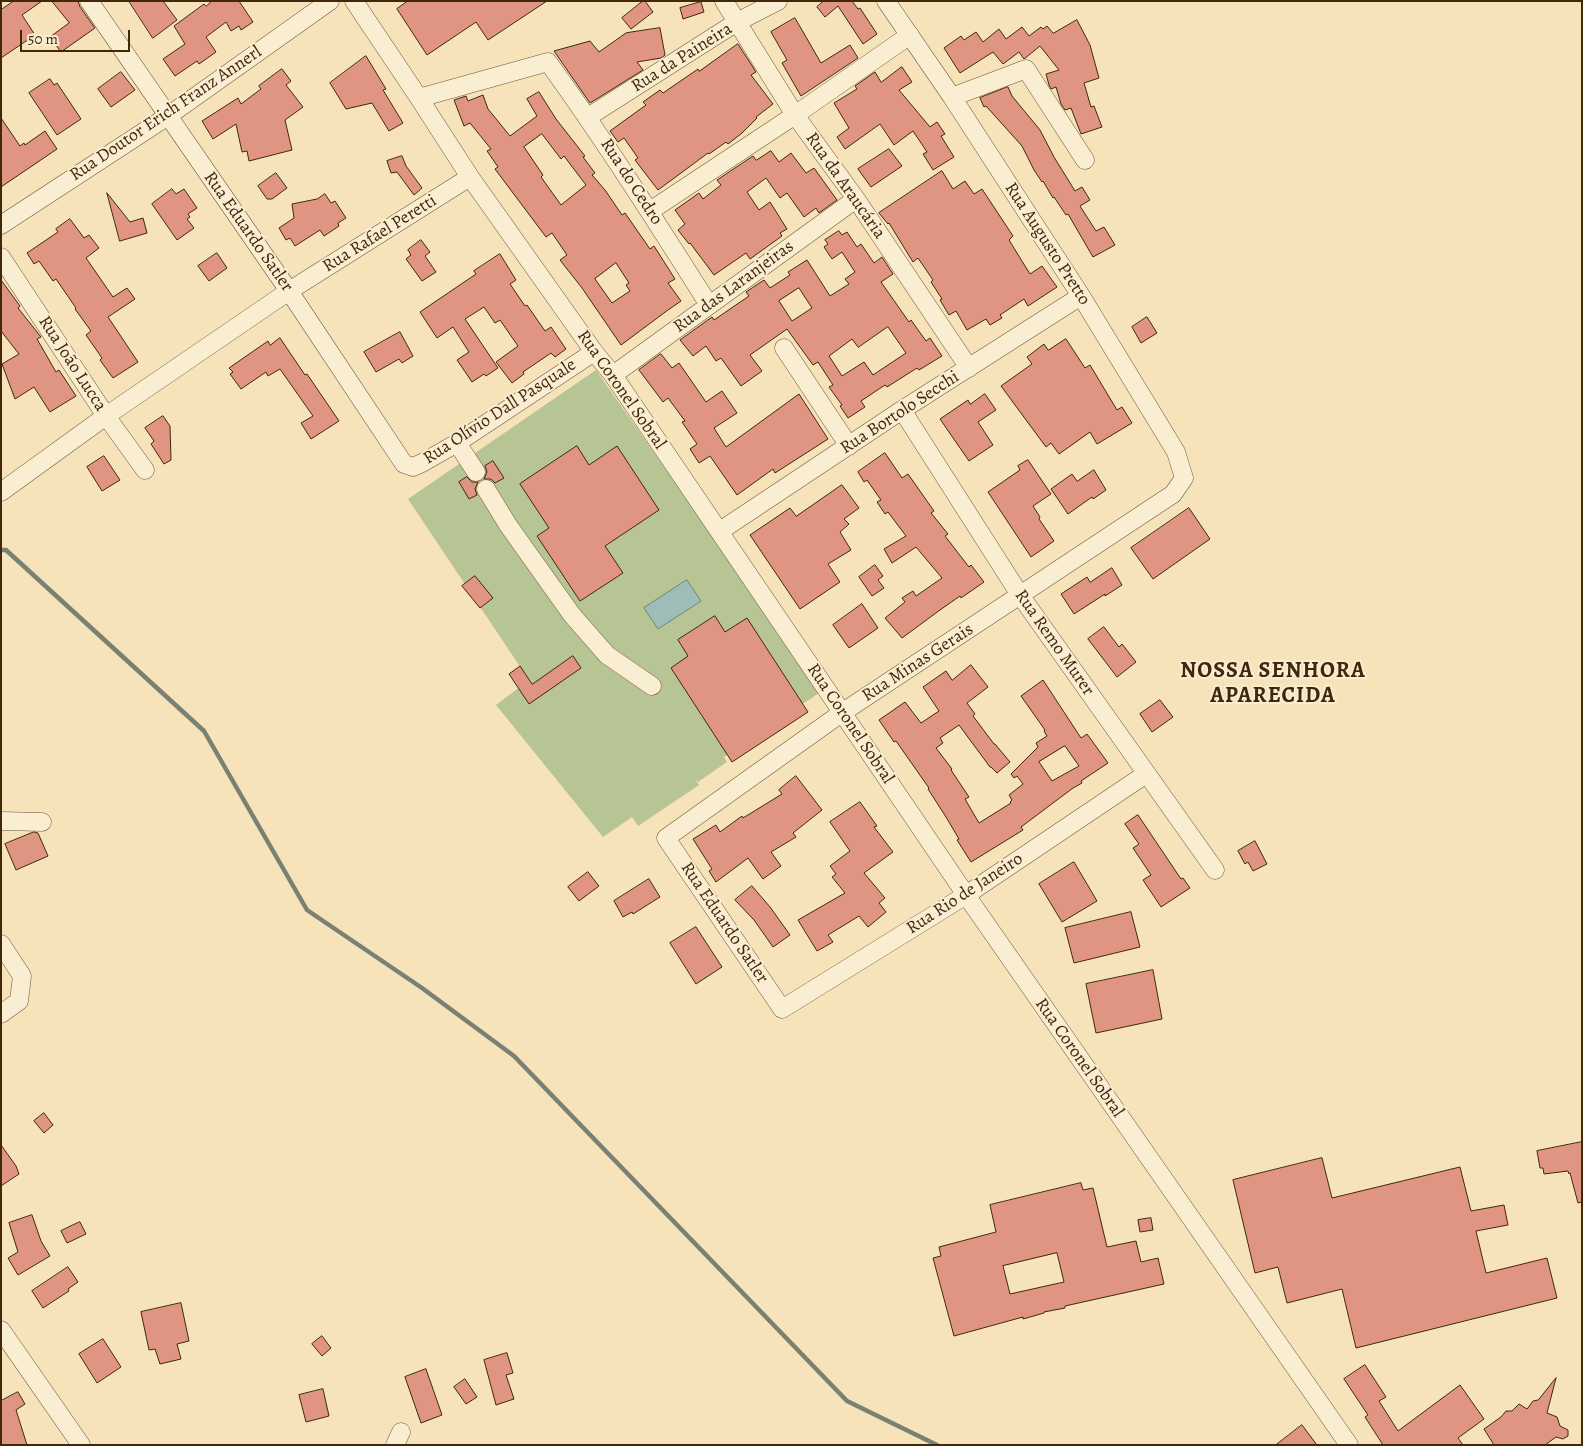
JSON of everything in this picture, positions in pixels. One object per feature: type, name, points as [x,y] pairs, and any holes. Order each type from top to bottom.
[{"type":"street","name":"Rua Eduardo Satler","points":[[89,1],[289,291],[404,464]]},
{"type":"street","name":"Rua Doutor Erich Franz Annerl","points":[[1,225],[168,116],[330,1]]},
{"type":"street","name":"Rua Coronel Sobral","points":[[354,1],[470,177],[613,376],[966,895],[1349,1445]]},
{"type":"street","name":"Rua da Araucária","points":[[724,1],[795,115],[856,199],[969,368]]},
{"type":"street","name":"Rua da Paineira","points":[[588,117],[738,22],[778,1]]},
{"type":"street","name":"Rua Augusto Pretto","points":[[886,1],[952,97],[1081,296],[1176,452],[1184,478],[1173,494]]},
{"type":"street","points":[[650,211],[795,115],[910,35]]},
{"type":"street","name":"Rua do Cedro","points":[[419,98],[548,62],[588,117],[709,305]]},
{"type":"street","points":[[952,97],[1026,70],[1085,160]]},
{"type":"street","name":"Rua Rafael Peretti","points":[[106,416],[289,291],[470,177]]},
{"type":"street","name":"Rua das Laranjeiras","points":[[613,376],[856,199]]},
{"type":"street","name":"Rua João Lucca","points":[[1,256],[106,416],[145,470]]},
{"type":"street","name":"Rua Bortolo Secchi","points":[[720,531],[902,410],[1081,296]]},
{"type":"street","points":[[784,348],[849,446]]},
{"type":"street","name":"Rua Olívio Dall Pasquale","points":[[404,464],[413,467],[458,443],[594,352]]},
{"type":"street","name":"Rua Remo Murer","points":[[902,410],[1020,595],[1215,870]]},
{"type":"street","points":[[1,492],[106,416]]},
{"type":"street","points":[[458,443],[476,472]]},
{"type":"street","points":[[486,489],[508,525],[572,615],[607,655],[652,686]]},
{"type":"street","name":"Rua Minas Gerais","points":[[666,838],[843,712],[1173,494]]},
{"type":"street","name":"Rua Rio de Janeiro","points":[[782,1009],[966,895],[1146,774]]},
{"type":"street","points":[[1,822],[42,822]]},
{"type":"street","name":"Rua Eduardo Satler","points":[[666,838],[782,1009]]},
{"type":"street","points":[[1,944],[22,976],[19,1001],[1,1014]]},
{"type":"street","points":[[1,1330],[81,1445]]},
{"type":"green space","points":[[596,370],[756,598],[819,693],[724,757],[727,762],[698,782],[694,777],[699,785],[638,826],[632,817],[603,837],[496,705],[529,680],[408,499]]},
{"type":"water","points":[[687,580],[701,601],[658,629],[644,608]]},
{"type":"building","points":[[14,1],[42,1],[22,15],[35,35],[1,58],[1,10]]},
{"type":"building","points":[[52,1],[78,1],[80,7],[95,28],[61,52],[50,37],[69,23]]},
{"type":"building","points":[[129,1],[163,1],[177,20],[153,38]]},
{"type":"building","points":[[212,1],[239,1],[253,22],[241,30],[239,26],[231,31],[226,22],[206,37],[216,52],[199,64],[197,61],[175,76],[163,59],[185,44],[174,26],[204,4],[206,6]]},
{"type":"building","points":[[408,1],[547,1],[488,40],[476,22],[427,55],[397,9]]},
{"type":"building","points":[[643,1],[653,12],[631,29],[622,18]]},
{"type":"building","points":[[824,1],[852,1],[858,9],[860,8],[877,34],[863,44],[838,6],[825,17],[817,7]]},
{"type":"building","points":[[701,2],[704,12],[683,19],[680,8]]},
{"type":"building","points":[[795,18],[821,63],[850,45],[858,58],[801,96],[782,63],[787,60],[771,32]]},
{"type":"building","points":[[1077,20],[1090,45],[1099,78],[1084,83],[1091,107],[1094,106],[1102,127],[1081,134],[1071,108],[1065,110],[1061,104],[1056,87],[1051,89],[1049,85],[1046,74],[1059,70],[1040,46],[1024,59],[1019,52],[1003,64],[993,52],[960,73],[944,48],[961,36],[964,40],[976,32],[983,42],[999,29],[1006,39],[1022,27],[1029,36],[1041,27],[1043,29],[1047,26],[1053,33]]},
{"type":"building","points":[[660,28],[665,55],[661,58],[637,62],[643,70],[590,103],[554,51],[590,41],[599,52],[626,33]]},
{"type":"building","points":[[738,44],[756,72],[751,75],[773,104],[756,117],[742,133],[728,144],[726,142],[708,153],[658,190],[635,160],[638,158],[624,138],[618,142],[610,131],[646,105],[643,102],[660,90],[663,93]]},
{"type":"building","points":[[366,56],[386,89],[383,90],[403,123],[389,131],[372,103],[346,109],[330,83]]},
{"type":"building","points":[[902,67],[912,82],[899,90],[930,127],[937,122],[945,134],[941,136],[954,157],[933,170],[923,154],[927,152],[913,131],[894,145],[880,124],[845,149],[837,137],[849,128],[834,103],[857,89],[855,86],[875,72],[881,82]]},
{"type":"building","points":[[282,69],[291,81],[286,85],[303,107],[285,120],[292,150],[249,161],[247,151],[242,152],[236,124],[213,139],[202,121],[238,98],[241,104],[261,89],[259,86]]},
{"type":"building","points":[[121,72],[135,90],[111,107],[98,89]]},
{"type":"building","points":[[50,79],[54,85],[57,83],[81,119],[57,135],[29,93]]},
{"type":"building","points":[[1008,87],[1012,96],[1040,130],[1075,191],[1082,187],[1090,200],[1080,206],[1096,231],[1104,227],[1115,245],[1093,257],[1068,214],[1066,215],[1034,170],[1022,146],[986,106],[984,107],[980,98]]},
{"type":"building","points":[[539,92],[556,119],[585,156],[583,157],[595,173],[592,175],[622,215],[625,213],[650,249],[654,246],[675,279],[668,283],[681,301],[621,345],[582,288],[560,260],[567,255],[552,233],[546,237],[495,169],[498,167],[487,151],[491,149],[470,123],[464,126],[454,100],[466,96],[468,101],[483,95],[488,109],[510,136],[537,116],[527,99]],"holes":[[[542,134],[561,159],[564,156],[586,185],[561,205],[541,177],[543,175],[524,147]],[[616,263],[629,283],[626,285],[630,291],[612,303],[595,279]]]},
{"type":"building","points":[[1,118],[20,146],[24,143],[25,145],[45,131],[57,149],[1,187]]},
{"type":"building","points":[[889,149],[902,166],[871,187],[858,169]]},
{"type":"building","points":[[771,151],[779,162],[791,153],[806,173],[814,168],[837,200],[819,213],[816,208],[804,217],[787,193],[780,198],[766,178],[747,192],[759,210],[770,202],[787,229],[780,233],[782,236],[750,259],[746,253],[714,275],[678,230],[685,224],[675,210],[699,193],[703,199],[721,185],[717,180],[753,156],[756,160]]},
{"type":"building","points":[[402,156],[406,166],[422,188],[414,195],[397,172],[391,173],[387,161]]},
{"type":"building","points":[[942,171],[953,189],[965,181],[974,194],[982,189],[1013,236],[1009,240],[1030,274],[1042,266],[1057,287],[1028,306],[1024,299],[1000,315],[1002,318],[990,325],[986,319],[967,330],[956,311],[949,315],[940,300],[942,299],[931,282],[933,280],[918,258],[913,262],[889,223],[879,213]]},
{"type":"building","points":[[276,173],[287,188],[272,199],[267,199],[258,186]]},
{"type":"building","points":[[172,189],[176,194],[184,189],[197,208],[188,214],[190,217],[187,219],[194,228],[177,240],[152,204]]},
{"type":"building","points":[[107,193],[130,222],[143,218],[147,233],[120,241]]},
{"type":"building","points":[[325,194],[331,203],[335,201],[346,218],[338,223],[339,226],[324,236],[320,230],[295,246],[290,238],[286,240],[279,228],[294,218],[292,204],[317,199]]},
{"type":"building","points":[[70,219],[84,238],[89,235],[99,248],[86,258],[113,297],[127,288],[135,299],[108,317],[138,362],[113,378],[86,335],[91,331],[76,308],[56,279],[53,281],[39,261],[34,264],[27,253],[58,232],[56,229]]},
{"type":"building","points":[[839,231],[842,235],[847,232],[857,247],[861,244],[874,263],[882,257],[893,274],[881,282],[909,322],[911,320],[926,341],[930,338],[942,356],[919,370],[917,368],[887,387],[885,385],[861,401],[865,407],[848,418],[840,406],[842,405],[829,387],[833,385],[818,362],[813,365],[787,329],[750,355],[762,371],[741,386],[721,358],[716,361],[706,346],[693,356],[680,340],[712,317],[714,320],[749,296],[746,292],[764,280],[770,288],[790,275],[788,272],[807,260],[830,296],[849,284],[845,279],[855,272],[842,252],[832,259],[824,247],[828,244],[825,240]],"holes":[[[799,288],[812,308],[792,321],[779,301]],[[888,327],[906,353],[873,375],[864,362],[842,376],[829,356],[852,339],[858,347]]]},
{"type":"building","points":[[421,240],[430,252],[425,256],[436,272],[422,281],[406,259],[411,255],[408,250]]},
{"type":"building","points":[[217,253],[227,268],[209,281],[198,266]]},
{"type":"building","points":[[500,254],[516,280],[510,284],[525,306],[527,305],[545,331],[551,327],[566,349],[555,357],[551,353],[523,372],[524,374],[512,383],[496,362],[518,346],[500,320],[495,323],[484,307],[465,319],[498,368],[472,382],[457,360],[469,352],[453,327],[437,338],[420,312],[476,274],[474,271]]},
{"type":"building","points":[[1,280],[20,306],[18,308],[41,337],[37,339],[56,372],[59,370],[76,396],[50,412],[34,387],[15,399],[2,364],[19,354],[1,331]]},
{"type":"building","points":[[1147,317],[1157,333],[1141,343],[1132,327]]},
{"type":"building","points":[[400,332],[413,356],[402,363],[399,359],[376,372],[364,352]]},
{"type":"building","points":[[280,338],[339,421],[311,439],[301,423],[313,416],[280,369],[268,376],[266,372],[241,389],[230,374],[233,372],[229,368],[268,341],[270,345]]},
{"type":"building","points":[[1066,339],[1085,368],[1090,365],[1117,410],[1122,407],[1132,423],[1097,444],[1090,432],[1059,454],[1051,443],[1046,447],[1001,386],[1032,364],[1027,357],[1044,344],[1048,350]]},
{"type":"building","points":[[661,354],[672,368],[679,363],[706,402],[722,391],[737,413],[714,428],[726,447],[799,394],[828,439],[775,473],[773,469],[737,495],[710,456],[699,463],[690,449],[697,444],[682,422],[685,421],[668,398],[663,402],[639,370]]},
{"type":"building","points":[[985,394],[996,410],[978,422],[993,445],[969,461],[940,419],[968,400],[970,404]]},
{"type":"building","points":[[163,416],[170,426],[171,460],[164,464],[151,444],[154,441],[145,428]]},
{"type":"building","points":[[577,446],[589,465],[617,446],[659,510],[605,546],[623,573],[580,601],[537,536],[549,528],[520,484]]},
{"type":"building","points":[[885,453],[902,478],[908,474],[934,511],[931,513],[948,534],[945,536],[969,567],[971,565],[984,582],[961,598],[960,596],[902,638],[885,618],[905,602],[902,598],[913,591],[916,596],[942,578],[916,547],[892,563],[884,549],[906,536],[888,512],[885,514],[877,502],[881,500],[867,480],[864,482],[858,472]]},
{"type":"building","points":[[104,456],[120,480],[102,491],[87,467]]},
{"type":"building","points":[[1028,460],[1051,494],[1033,506],[1040,517],[1039,519],[1054,541],[1031,557],[988,492],[1020,470],[1018,466]]},
{"type":"building","points":[[493,461],[504,478],[495,483],[491,479],[484,479],[487,472],[485,466]]},
{"type":"building","points":[[1094,470],[1106,490],[1093,499],[1092,497],[1068,514],[1051,489],[1072,474],[1077,481]]},
{"type":"building","points":[[467,477],[472,482],[478,482],[475,489],[477,495],[469,499],[459,482]]},
{"type":"building","points":[[842,485],[859,508],[844,519],[849,524],[840,532],[851,550],[828,564],[840,582],[800,609],[750,535],[790,508],[796,516]]},
{"type":"building","points":[[1189,508],[1210,539],[1153,579],[1131,548]]},
{"type":"building","points":[[875,565],[883,576],[878,580],[884,588],[872,596],[859,577]]},
{"type":"building","points":[[1112,568],[1122,585],[1074,614],[1061,594],[1087,577],[1090,582]]},
{"type":"building","points":[[475,576],[493,598],[480,608],[462,586]]},
{"type":"building","points":[[862,604],[878,628],[849,648],[833,625]]},
{"type":"building","points":[[715,616],[725,632],[747,618],[808,712],[732,762],[671,668],[688,656],[678,640]]},
{"type":"building","points":[[1104,627],[1119,647],[1122,644],[1136,662],[1117,677],[1088,639]]},
{"type":"building","points":[[573,656],[581,668],[529,704],[509,674],[520,666],[532,684]]},
{"type":"building","points":[[971,665],[988,687],[967,703],[975,714],[973,716],[1010,762],[997,773],[990,767],[959,725],[940,738],[943,743],[936,748],[952,769],[969,797],[965,799],[979,823],[1011,803],[1012,800],[1009,795],[1023,784],[1017,776],[1014,778],[1011,774],[1038,747],[1036,743],[1047,736],[1045,730],[1021,696],[1043,680],[1081,738],[1087,734],[1108,763],[1021,827],[1023,830],[971,862],[929,788],[879,720],[905,702],[921,723],[939,711],[923,687],[946,671],[952,680]],"holes":[[[1065,746],[1079,766],[1052,781],[1039,762]]]},
{"type":"building","points":[[1160,700],[1173,717],[1152,732],[1140,714]]},
{"type":"building","points":[[796,776],[822,810],[793,833],[796,837],[771,852],[781,866],[763,879],[748,858],[716,882],[709,871],[712,869],[693,839],[716,825],[720,832],[742,816],[743,818],[782,794],[779,790]]},
{"type":"building","points":[[860,802],[877,826],[874,827],[893,852],[864,873],[885,898],[879,903],[886,912],[868,927],[859,916],[828,935],[833,942],[817,951],[798,920],[845,893],[832,877],[836,874],[830,866],[850,851],[830,822]]},
{"type":"building","points":[[1138,815],[1181,879],[1183,878],[1190,888],[1161,907],[1143,880],[1151,875],[1133,848],[1139,844],[1125,824]]},
{"type":"building","points":[[34,832],[38,833],[48,856],[16,870],[5,844]]},
{"type":"building","points":[[1255,841],[1267,864],[1253,871],[1248,862],[1245,864],[1238,851]]},
{"type":"building","points":[[1074,862],[1097,901],[1062,922],[1039,884]]},
{"type":"building","points":[[588,872],[599,886],[579,901],[568,887]]},
{"type":"building","points":[[649,879],[660,897],[633,914],[632,912],[623,917],[614,901]]},
{"type":"building","points":[[752,886],[790,935],[773,947],[754,920],[735,900]]},
{"type":"building","points":[[1131,912],[1140,947],[1074,963],[1065,928]]},
{"type":"building","points":[[696,927],[722,967],[696,984],[670,943]]},
{"type":"building","points":[[1153,970],[1162,1019],[1096,1033],[1086,984]]},
{"type":"building","points":[[44,1113],[53,1125],[44,1133],[34,1121]]},
{"type":"building","points":[[1582,1142],[1582,1202],[1578,1203],[1570,1173],[1568,1171],[1544,1174],[1543,1168],[1540,1168],[1537,1151]]},
{"type":"building","points":[[1,1145],[16,1166],[19,1174],[1,1186]]},
{"type":"building","points":[[1322,1158],[1332,1198],[1460,1167],[1471,1211],[1504,1205],[1508,1225],[1476,1231],[1486,1273],[1547,1258],[1557,1298],[1356,1348],[1342,1289],[1287,1303],[1278,1267],[1255,1273],[1233,1180]]},
{"type":"building","points":[[1081,1183],[1083,1190],[1093,1188],[1107,1247],[1136,1241],[1141,1262],[1158,1258],[1164,1284],[1065,1306],[1065,1308],[1023,1319],[1023,1317],[954,1336],[933,1258],[941,1256],[939,1247],[996,1232],[990,1205]],"holes":[[[1057,1253],[1064,1282],[1010,1294],[1003,1266]]]},
{"type":"building","points":[[32,1215],[41,1241],[50,1256],[18,1275],[8,1258],[18,1252],[9,1223]]},
{"type":"building","points":[[1151,1218],[1153,1230],[1140,1232],[1138,1220]]},
{"type":"building","points":[[80,1222],[86,1234],[67,1243],[61,1231]]},
{"type":"building","points":[[68,1267],[78,1282],[68,1289],[69,1291],[43,1308],[32,1291]]},
{"type":"building","points":[[181,1303],[189,1341],[177,1344],[181,1359],[160,1364],[155,1349],[149,1350],[141,1312]]},
{"type":"building","points":[[322,1336],[331,1348],[322,1356],[312,1344]]},
{"type":"building","points":[[103,1339],[121,1367],[97,1383],[79,1354]]},
{"type":"building","points":[[507,1353],[513,1373],[506,1375],[514,1399],[496,1405],[484,1360]]},
{"type":"building","points":[[1365,1365],[1386,1397],[1379,1401],[1398,1431],[1460,1385],[1484,1419],[1458,1438],[1463,1445],[1383,1445],[1365,1417],[1368,1415],[1344,1379]]},
{"type":"building","points":[[426,1369],[442,1415],[421,1423],[405,1377]]},
{"type":"building","points":[[1556,1378],[1547,1413],[1557,1417],[1560,1426],[1568,1430],[1568,1436],[1563,1439],[1556,1437],[1545,1445],[1494,1445],[1484,1429],[1506,1411],[1512,1411],[1519,1404],[1527,1409],[1533,1401],[1538,1400]]},
{"type":"building","points":[[465,1379],[477,1397],[466,1404],[454,1387]]},
{"type":"building","points":[[323,1389],[329,1416],[306,1422],[299,1395]]},
{"type":"building","points":[[18,1392],[25,1404],[16,1410],[27,1445],[1,1445],[1,1401]]},
{"type":"building","points":[[1302,1425],[1317,1445],[1276,1445]]},
{"type":"waterway","points":[[1,550],[6,550],[204,731],[307,910],[422,988],[514,1056],[847,1401],[937,1445]]},
{"type":"district","name":"NOSSA SENHORA APARECIDA","points":[[1273,684]]}]
